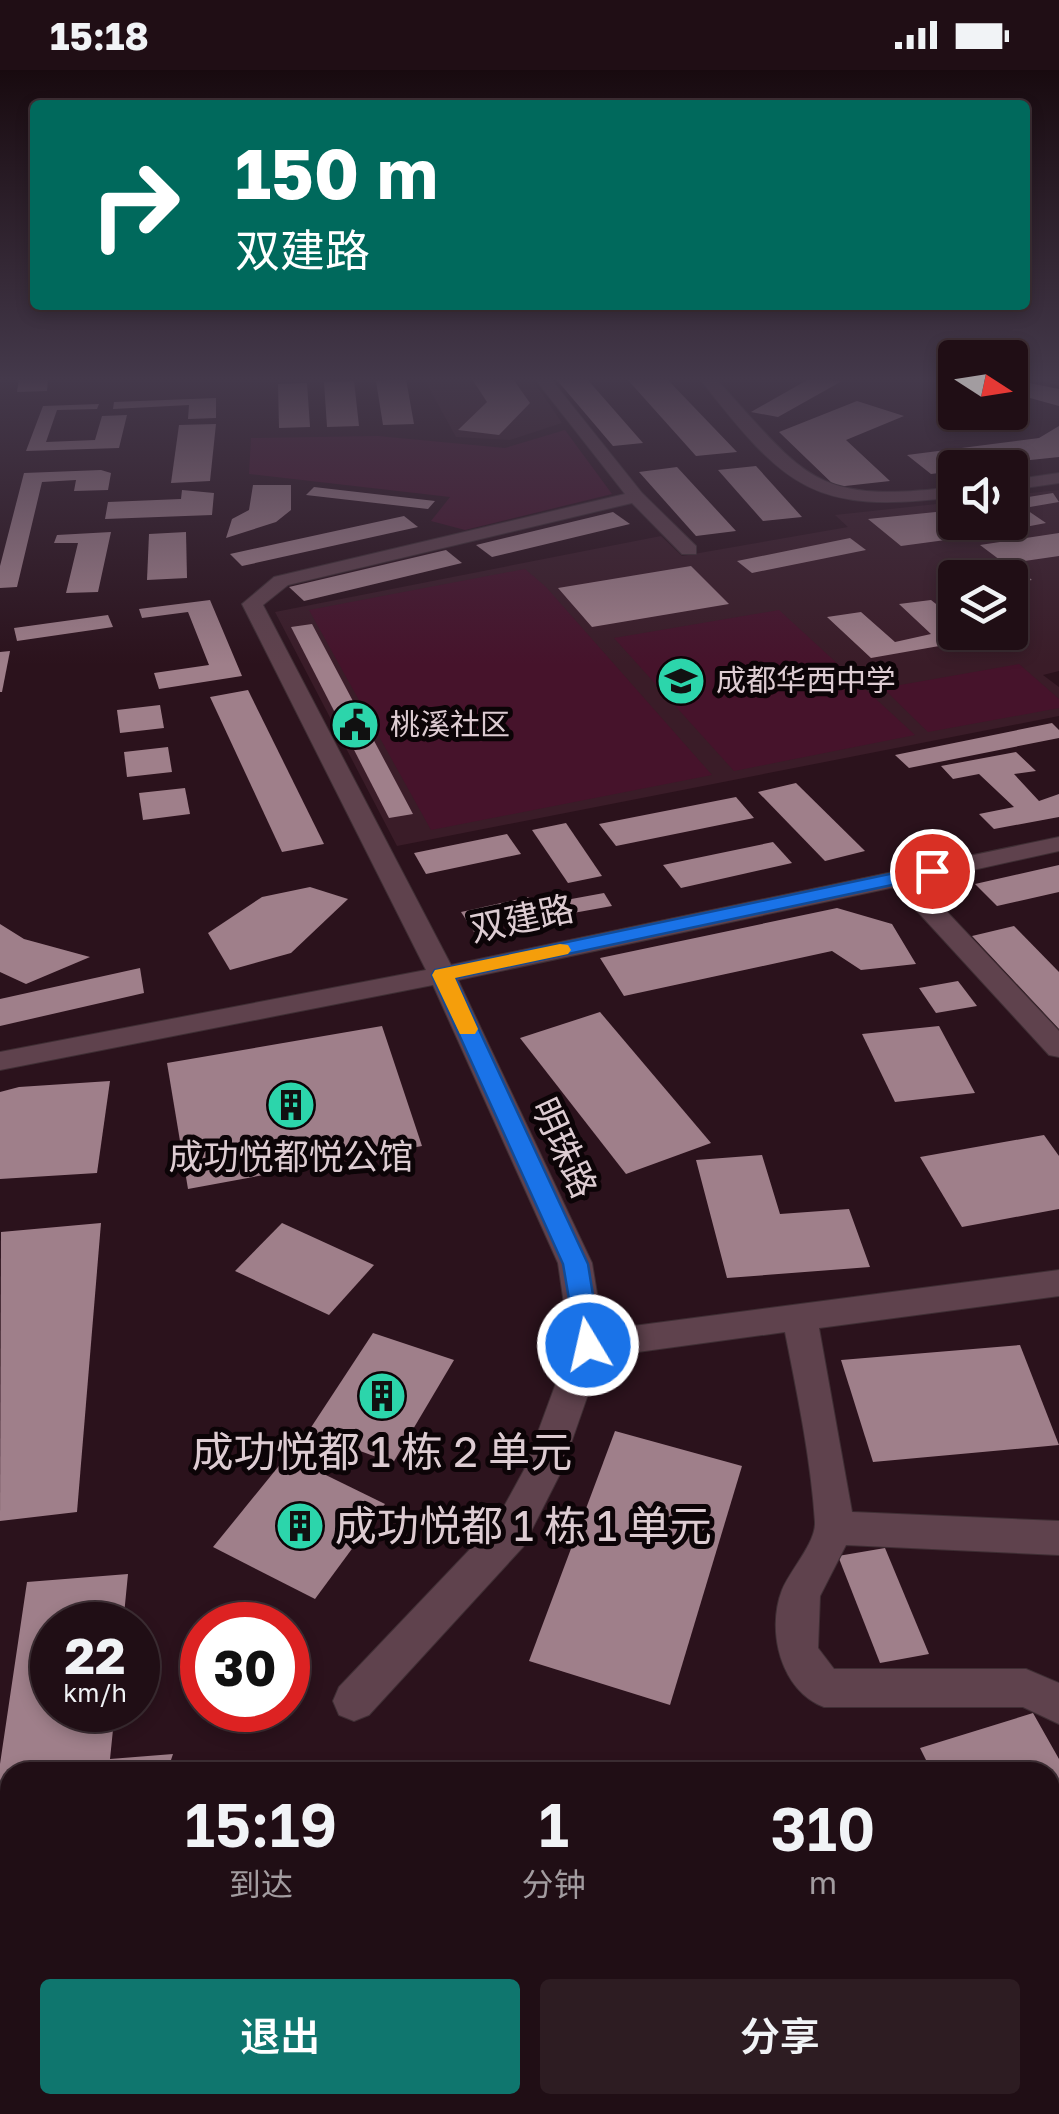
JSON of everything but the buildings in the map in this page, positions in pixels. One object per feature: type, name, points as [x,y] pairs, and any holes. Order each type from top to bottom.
[{"type":"street","points":[[618,474],[688,550]]},
{"type":"street","points":[[803,474],[824,489],[866,499],[938,493]]},
{"type":"street","points":[[1028,482],[1059,478]]},
{"type":"street","name":"明珠路","points":[[354,1700],[509,1535],[542,1472],[588,1345],[576,1264],[442,975],[252,604],[281,581],[636,497]]},
{"type":"street","name":"双建路","points":[[0,1060],[442,975],[1059,844]]},
{"type":"street","points":[[901,878],[1059,1048]]},
{"type":"street","points":[[588,1345],[1059,1283]]},
{"type":"street","points":[[799,1317],[834,1528],[800,1595],[796,1653],[824,1688],[1026,1688],[1059,1704]]},
{"type":"street","points":[[834,1528],[1059,1538]]},
{"type":"shaded area","points":[[252,474],[598,474],[612,494],[465,530],[431,521],[450,497]]},
{"type":"shaded area","name":"成都华西中学","points":[[1059,490],[1059,671],[1043,675],[1059,687],[1059,716],[397,846],[275,612],[661,536],[682,556],[848,527],[835,515],[938,504],[938,540],[1028,540],[1028,493]]},
{"type":"shaded area","points":[[525,569],[546,587],[712,775],[431,830],[309,610]]},
{"type":"shaded area","points":[[779,610],[915,735],[734,771],[614,638]]},
{"type":"shaded area","points":[[1019,664],[1059,699],[1059,708],[928,732],[883,688]]},
{"type":"slow traffic","points":[[468,1029],[442,975],[560,950]]},
{"type":"place","name":"成都华西中学","points":[[681,681]]},
{"type":"place","name":"桃溪社区","points":[[355,725]]},
{"type":"place","name":"成功悦都悦公馆","points":[[291,1105]]},
{"type":"place","name":"成功悦都 1 栋 2 单元","points":[[382,1396]]},
{"type":"place","name":"成功悦都 1 栋 1 单元","points":[[300,1526]]},
{"type":"route","points":[[588,1345],[576,1264],[442,975],[932,871]]}]
